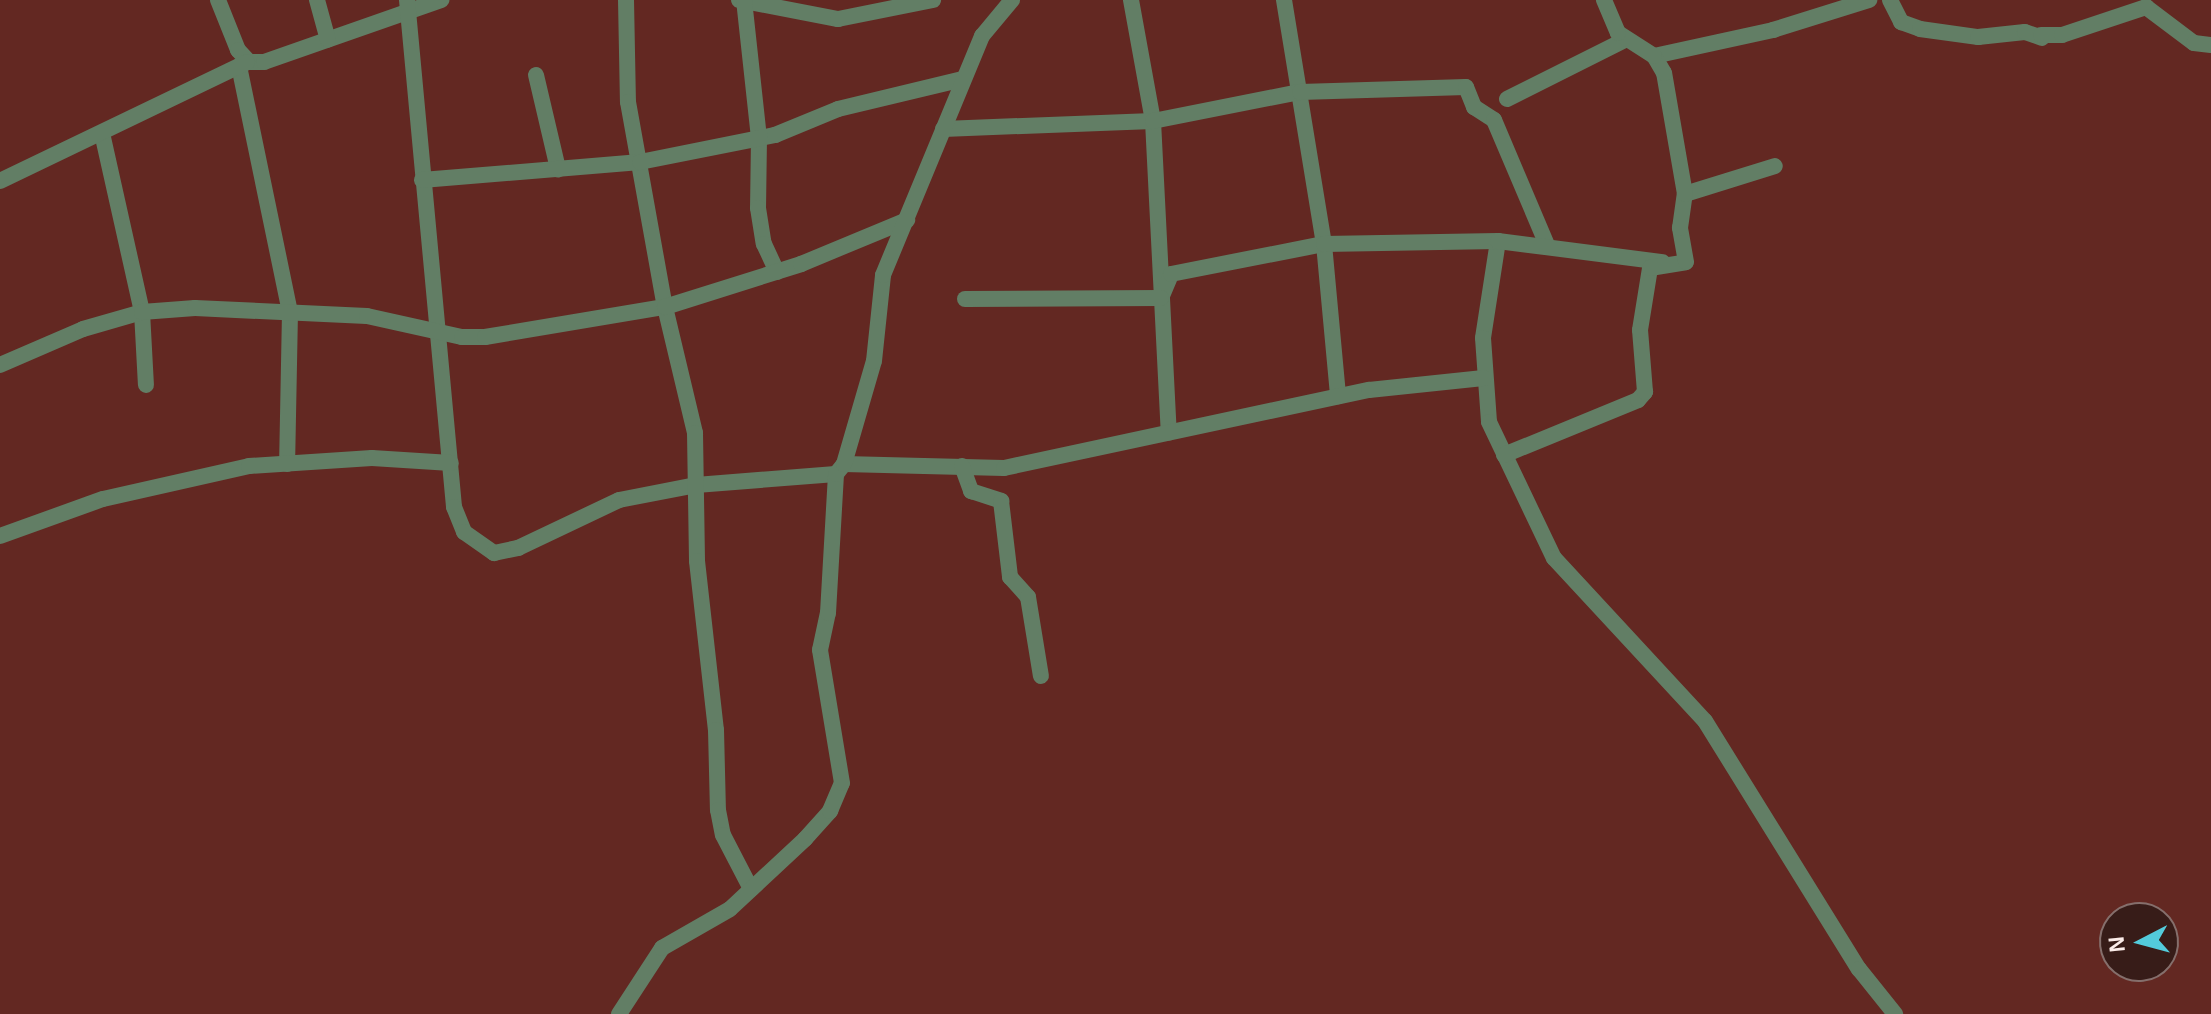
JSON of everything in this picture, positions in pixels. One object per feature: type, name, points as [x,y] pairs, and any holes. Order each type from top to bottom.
[{"type":"street","points":[[218,0],[244,64],[290,312],[287,464]]},
{"type":"street","points":[[317,0],[328,40]]},
{"type":"street","points":[[0,181],[244,64],[264,62],[328,40],[408,5],[441,0]]},
{"type":"street","points":[[626,0],[628,102],[665,307],[689,392],[718,810],[723,835],[751,889]]},
{"type":"street","points":[[777,272],[764,244],[758,208],[759,138],[742,1],[838,19],[933,0]]},
{"type":"street","points":[[1131,0],[1153,121],[1163,257],[1161,298],[1169,433]]},
{"type":"street","points":[[1284,0],[1324,244],[1338,396]]},
{"type":"street","points":[[1604,0],[1625,40],[1654,56],[1664,73],[1685,194],[1680,228],[1686,262]]},
{"type":"street","points":[[1654,56],[1773,30],[1869,0]]},
{"type":"street","points":[[1890,0],[1901,22],[1920,29],[1978,37],[2025,32],[2042,37],[2062,35],[2146,7],[2194,43],[2211,45]]},
{"type":"street","points":[[619,1014],[662,948],[718,917],[751,889],[830,811],[842,783],[820,650],[828,613],[840,469],[874,361],[878,293],[963,79],[1003,3]]},
{"type":"street","points":[[408,5],[454,507],[464,532],[480,548],[494,553],[518,548],[619,500],[696,485],[840,469],[1004,468],[1338,396],[1483,378]]},
{"type":"street","points":[[1507,99],[1625,40]]},
{"type":"street","points":[[536,75],[558,169]]},
{"type":"street","points":[[422,180],[640,162],[759,138],[838,109],[963,79]]},
{"type":"street","points":[[943,129],[1153,121],[1300,92],[1466,87],[1474,107],[1494,120],[1548,247]]},
{"type":"street","points":[[102,133],[142,312],[146,385]]},
{"type":"street","points":[[1685,194],[1775,166]]},
{"type":"street","points":[[0,365],[83,329],[142,312],[290,312],[367,316],[440,332],[485,337],[665,307],[777,272],[907,220]]},
{"type":"street","points":[[1161,298],[1171,274],[1324,244],[1498,241],[1686,262]]},
{"type":"street","points":[[1498,241],[1483,338],[1483,378],[1489,422],[1554,558],[1705,721],[1859,969],[1895,1014]]},
{"type":"street","points":[[1504,455],[1638,400],[1645,392],[1640,330],[1650,268],[1686,262]]},
{"type":"street","points":[[965,299],[1161,298]]},
{"type":"street","points":[[0,536],[103,499],[249,466],[372,458],[451,463]]},
{"type":"street","points":[[962,466],[971,491],[1001,501],[1010,577],[1028,597],[1041,676]]}]
